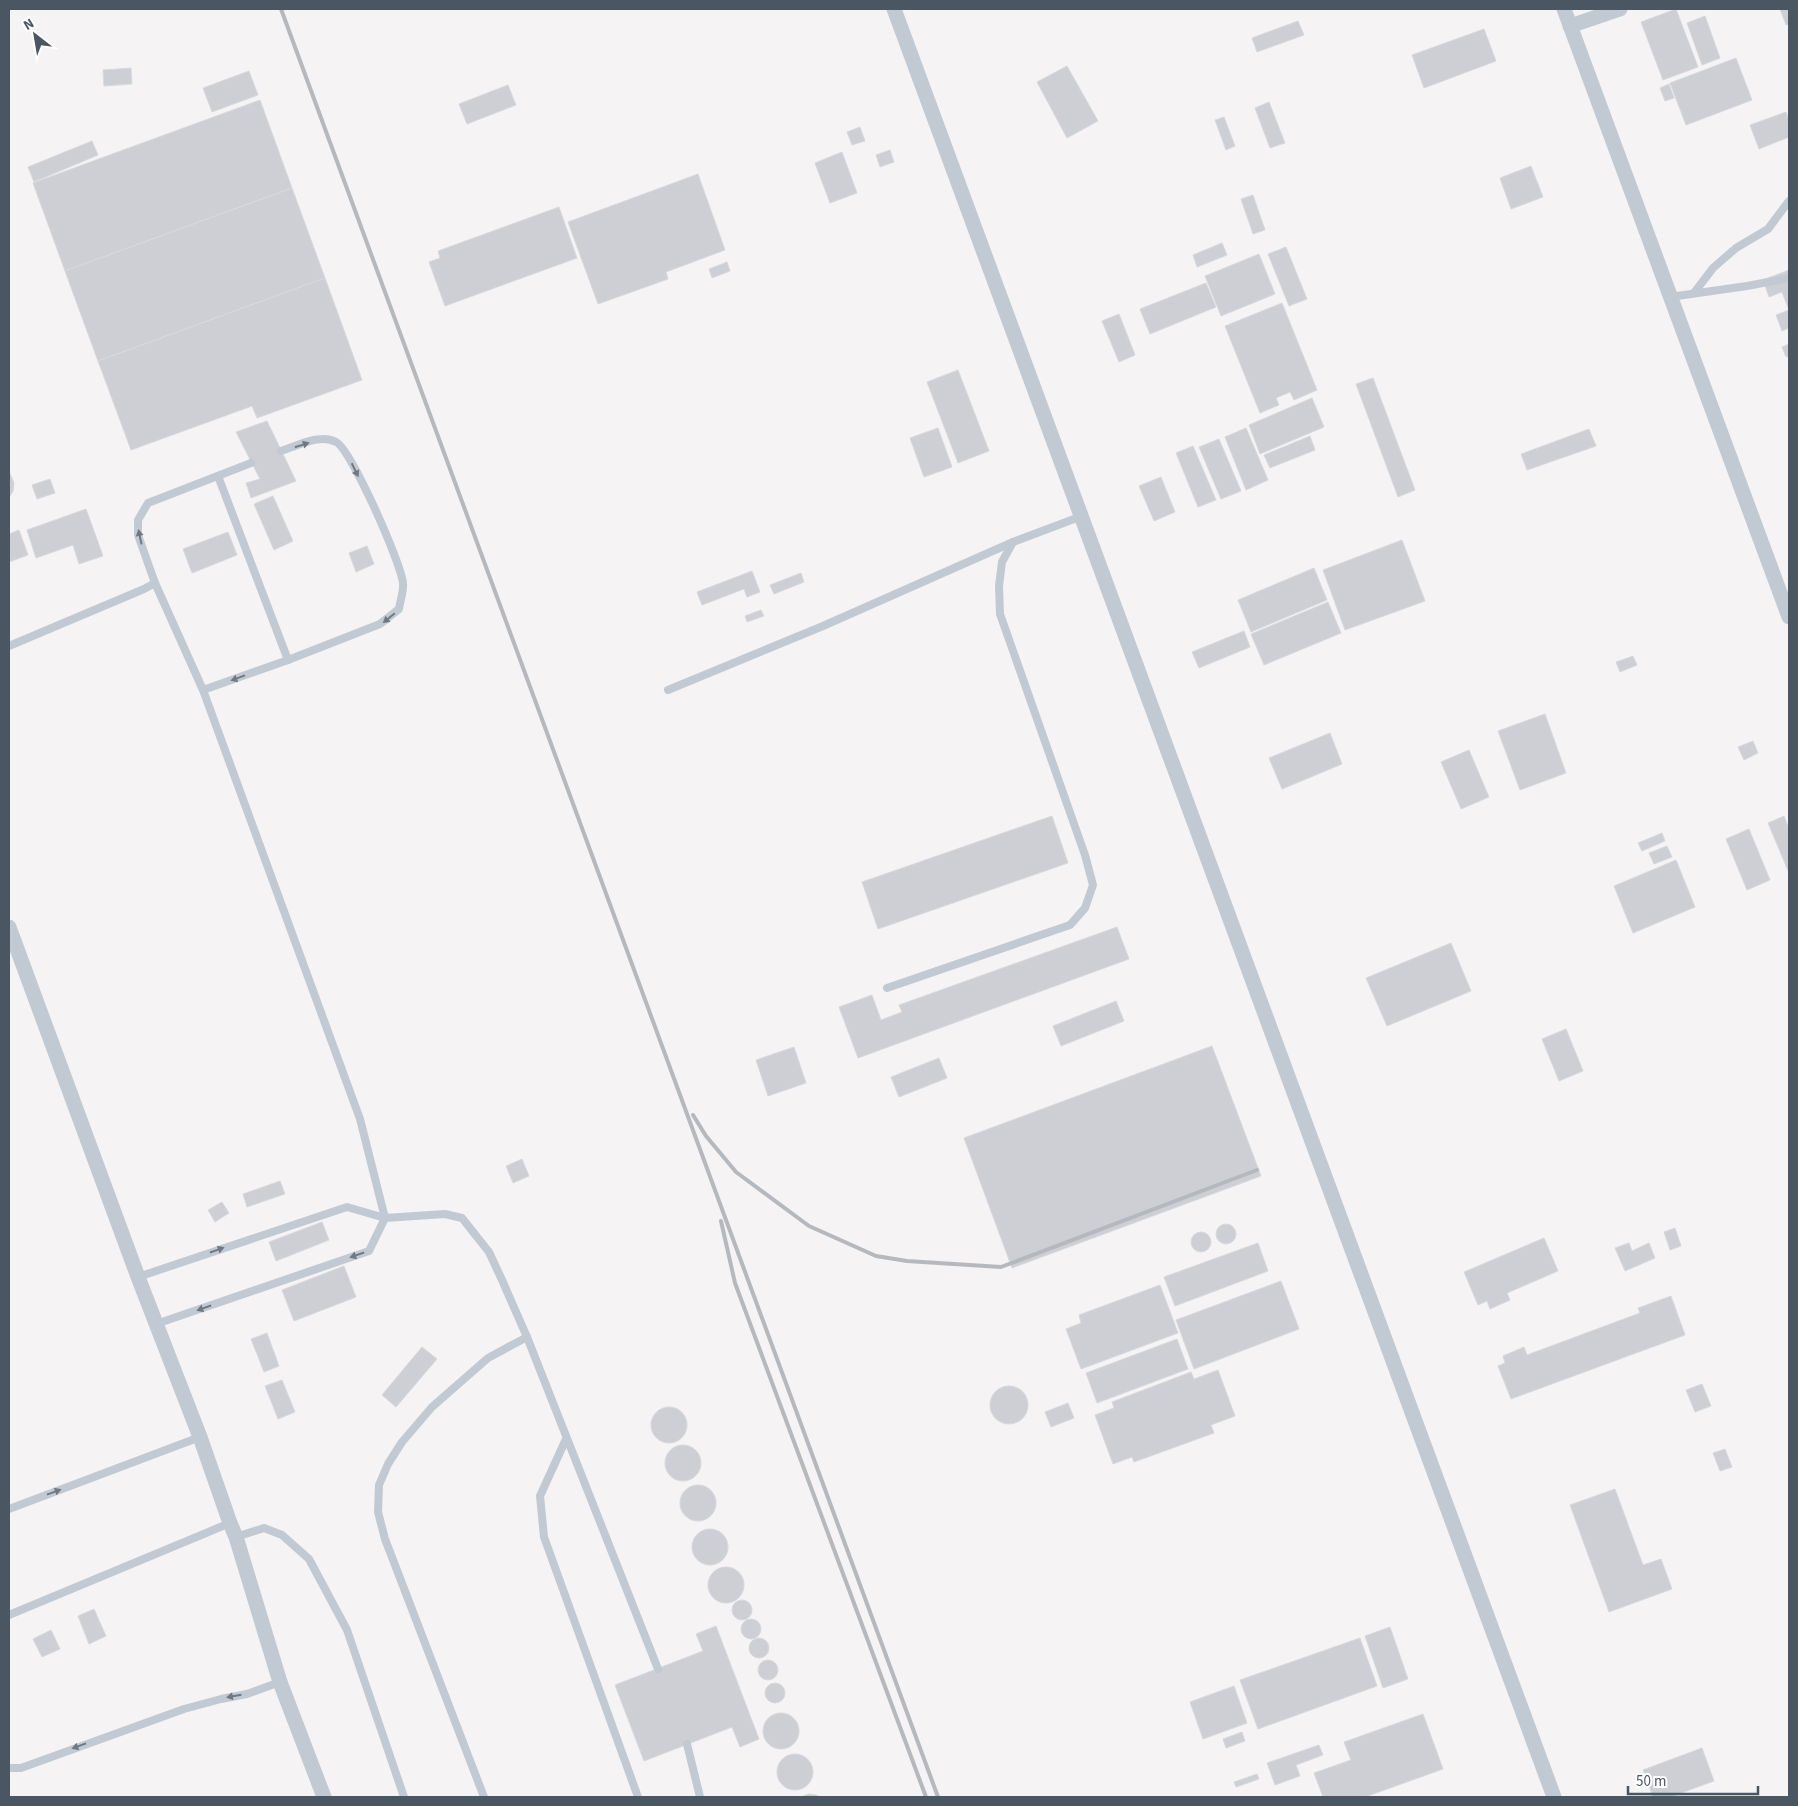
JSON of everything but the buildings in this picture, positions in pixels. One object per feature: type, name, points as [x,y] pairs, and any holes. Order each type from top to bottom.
[{"type":"street","points":[[894,9],[1554,1797]]},
{"type":"street","points":[[1564,9],[1789,616]]},
{"type":"street","points":[[1570,26],[1620,9]]},
{"type":"street","points":[[9,927],[138,1277],[200,1437],[236,1537],[280,1682],[324,1797]]},
{"type":"lane","points":[[1694,293],[1713,268],[1736,248],[1768,229],[1789,200]]},
{"type":"lane","points":[[1670,297],[1789,278]]},
{"type":"lane","points":[[203,690],[288,660],[380,624],[399,609],[403,584],[391,544],[350,458],[337,442],[323,438],[281,451]]},
{"type":"lane","points":[[156,1324],[369,1251],[385,1218],[360,1119],[203,690],[155,583],[138,535],[138,520],[148,503],[250,463]]},
{"type":"lane","points":[[218,476],[288,660]]},
{"type":"lane","points":[[668,690],[823,626],[1013,542],[1082,516]]},
{"type":"lane","points":[[887,988],[1070,925],[1085,908],[1093,885],[1085,855],[1000,614],[999,586],[1002,562],[1013,542]]},
{"type":"lane","points":[[9,646],[155,583]]},
{"type":"lane","points":[[138,1277],[347,1207],[385,1218],[444,1214],[462,1218],[489,1252],[527,1337],[658,1669]]},
{"type":"lane","points":[[484,1797],[385,1539],[378,1512],[379,1485],[388,1464],[402,1442],[432,1407],[488,1358],[527,1337]]},
{"type":"lane","points":[[9,1509],[200,1437]]},
{"type":"lane","points":[[566,1439],[540,1496],[544,1537],[638,1797]]},
{"type":"lane","points":[[9,1615],[230,1522]]},
{"type":"lane","points":[[236,1537],[264,1528],[282,1535],[308,1559],[347,1630],[404,1797]]},
{"type":"lane","points":[[9,1768],[21,1768],[184,1709],[247,1694],[280,1682]]},
{"type":"lane","points":[[687,1744],[700,1797]]},
{"type":"railway","points":[[281,9],[938,1797]]},
{"type":"railway","points":[[693,1115],[706,1136],[736,1172],[809,1226],[876,1256],[907,1261],[1001,1267],[1257,1170]]},
{"type":"railway","points":[[721,1221],[735,1283],[926,1797]]}]
